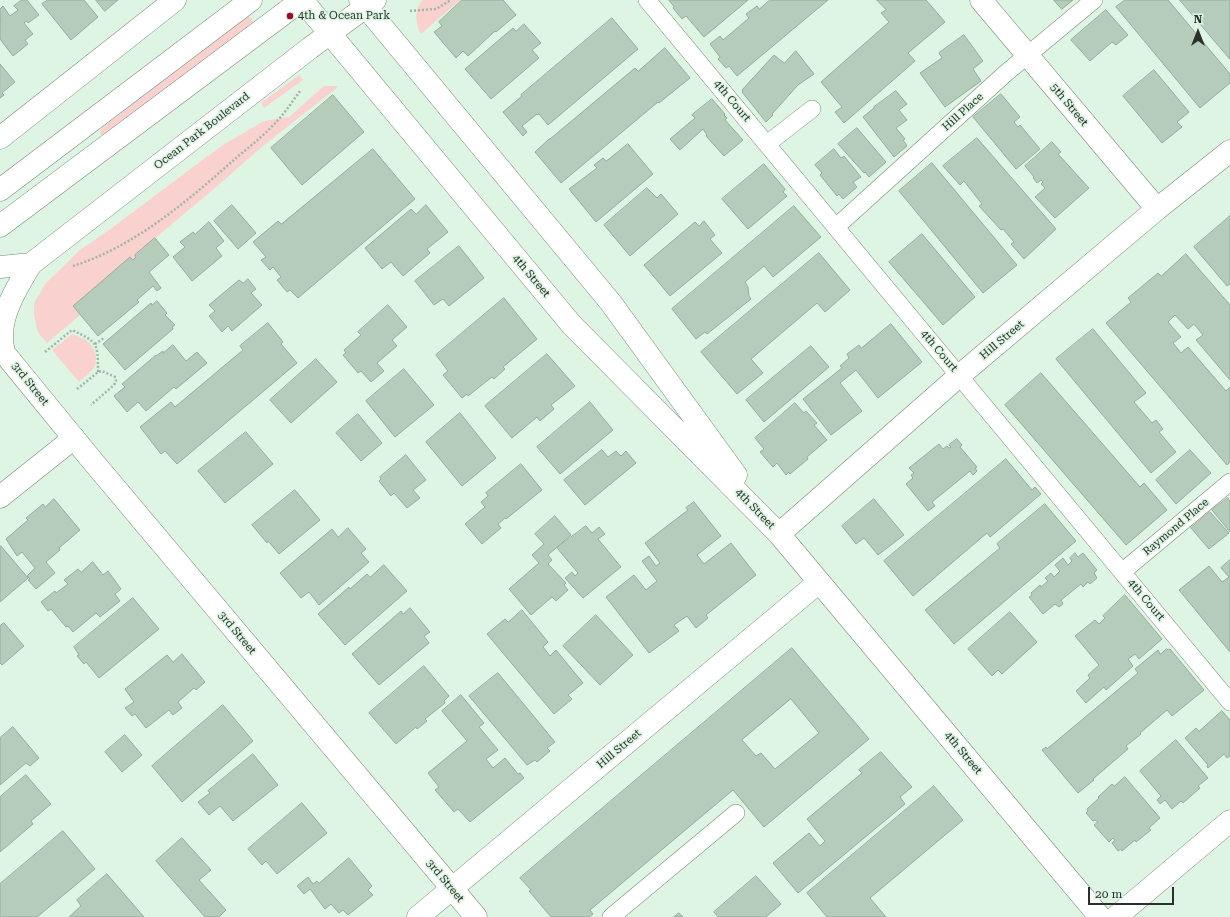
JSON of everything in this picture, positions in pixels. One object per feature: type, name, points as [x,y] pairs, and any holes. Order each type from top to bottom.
[{"type":"street","points":[[0,138],[175,0]]},
{"type":"street","points":[[0,190],[251,0]]},
{"type":"street","points":[[0,226],[302,0]]},
{"type":"street","name":"4th Street","points":[[302,0],[571,324],[779,534]]},
{"type":"street","name":"5th Street","points":[[981,0],[1157,209]]},
{"type":"street","name":"4th Street","points":[[367,2],[611,303],[779,534],[1100,917]]},
{"type":"street","name":"Ocean Park Boulevard","points":[[2,350],[1,336],[4,318],[15,292],[31,264],[323,25],[367,2]]},
{"type":"street","name":"Hill Street","points":[[779,534],[959,376],[1157,209],[1230,151]]},
{"type":"street","points":[[0,267],[31,264]]},
{"type":"street","name":"3rd Street","points":[[2,350],[74,438],[476,917]]},
{"type":"street","points":[[0,497],[74,438]]},
{"type":"street","name":"Hill Street","points":[[418,917],[819,582]]},
{"type":"street","points":[[1116,917],[1230,822]]},
{"type":"lane","name":"4th Court","points":[[647,0],[1230,702]]},
{"type":"lane","name":"Hill Place","points":[[836,228],[1006,73],[1094,0]]},
{"type":"lane","points":[[767,144],[812,109]]},
{"type":"lane","name":"Raymond Place","points":[[1122,572],[1230,482]]},
{"type":"lane","points":[[611,917],[736,813]]},
{"type":"path","points":[[410,11],[436,9],[451,0]]},
{"type":"path","points":[[70,267],[102,255],[122,245],[170,212],[204,186],[277,121],[301,89]]},
{"type":"path","points":[[45,352],[72,330],[95,344],[97,350],[98,372]]},
{"type":"path","points":[[95,344],[104,338]]},
{"type":"path","points":[[77,389],[98,372],[102,371],[115,377],[116,381],[114,385],[91,405]]},
{"type":"shaded area","points":[[423,0],[460,0],[421,34],[416,16],[418,7]]},
{"type":"shaded area","points":[[248,16],[253,21],[251,24],[103,137],[100,130],[107,124]]},
{"type":"shaded area","points":[[299,75],[303,80],[264,108],[261,103]]},
{"type":"shaded area","points":[[324,86],[339,86],[263,146],[135,255],[136,257],[133,260],[130,258],[73,306],[80,315],[47,343],[37,329],[34,314],[35,301],[46,283],[80,250],[226,143],[264,121],[289,117]]},
{"type":"shaded area","points":[[72,334],[81,337],[91,344],[96,356],[96,364],[94,368],[79,382],[52,350]]},
{"type":"building","points":[[22,0],[27,0],[39,15],[28,23],[27,21],[24,23],[33,34],[25,40],[28,44],[13,56],[0,39],[0,9],[3,6],[10,16],[18,10],[14,6]]},
{"type":"building","points":[[48,0],[84,0],[98,17],[71,40],[42,4]]},
{"type":"building","points":[[96,0],[118,0],[105,11]]},
{"type":"building","points":[[462,0],[503,0],[516,15],[496,32],[495,31],[468,56],[463,51],[456,58],[434,32],[442,26],[439,22]]},
{"type":"building","points":[[669,0],[748,0],[704,37],[686,16],[682,19],[673,8],[674,7]]},
{"type":"building","points":[[770,0],[828,0],[737,76],[729,66],[726,68],[718,59],[720,57],[710,44],[720,36],[723,40],[749,18],[746,14],[757,6],[759,9]]},
{"type":"building","points":[[877,0],[926,0],[945,22],[908,53],[915,61],[844,123],[835,112],[842,107],[821,82],[889,22],[881,13],[886,10]]},
{"type":"building","points":[[1054,0],[1073,0],[1062,9]]},
{"type":"building","points":[[1125,0],[1168,0],[1230,74],[1230,83],[1200,108],[1116,7]]},
{"type":"building","points":[[1180,0],[1230,0],[1230,59]]},
{"type":"building","points":[[1106,10],[1128,35],[1116,45],[1112,42],[1090,61],[1071,40]]},
{"type":"building","points":[[612,18],[638,49],[548,125],[539,114],[537,114],[522,126],[527,132],[523,136],[503,112]]},
{"type":"building","points":[[524,24],[541,43],[532,50],[539,58],[491,99],[465,69],[513,28],[516,31]]},
{"type":"building","points":[[964,35],[983,61],[973,69],[981,81],[945,107],[920,73],[942,58],[939,53]]},
{"type":"building","points":[[665,48],[690,78],[659,103],[658,102],[561,183],[535,152],[635,68],[638,71]]},
{"type":"building","points":[[796,51],[814,74],[798,85],[766,122],[742,90],[774,55],[784,63]]},
{"type":"building","points":[[0,64],[15,82],[2,93],[4,95],[0,98]]},
{"type":"building","points":[[1154,70],[1189,112],[1177,122],[1182,127],[1162,143],[1123,96]]},
{"type":"building","points":[[896,91],[907,104],[899,110],[907,120],[896,128],[905,139],[903,140],[907,146],[894,157],[863,117]]},
{"type":"building","points":[[1001,94],[1020,117],[1014,122],[1018,127],[1020,125],[1040,149],[1016,169],[973,117]]},
{"type":"building","points":[[333,95],[364,132],[302,185],[271,148]]},
{"type":"building","points":[[712,99],[725,114],[724,115],[727,118],[725,120],[743,140],[724,156],[706,136],[707,135],[703,129],[680,150],[670,139],[695,118],[692,115]]},
{"type":"building","points":[[857,128],[886,162],[869,177],[838,144]]},
{"type":"building","points":[[977,138],[1056,229],[1024,259],[1011,244],[1014,242],[1003,229],[1001,230],[979,206],[982,204],[964,181],[960,185],[943,166]]},
{"type":"building","points":[[1052,142],[1061,152],[1058,154],[1089,188],[1055,218],[1035,197],[1045,188],[1041,184],[1043,182],[1041,180],[1037,183],[1025,166]]},
{"type":"building","points":[[628,144],[653,174],[596,222],[569,189],[597,168],[594,165],[603,158],[606,161]]},
{"type":"building","points":[[373,149],[415,199],[298,298],[290,290],[287,292],[277,280],[281,277],[273,267],[270,270],[261,260],[266,257],[253,242],[278,221],[281,224]]},
{"type":"building","points":[[834,149],[841,158],[844,156],[861,177],[853,182],[857,187],[843,199],[839,194],[837,196],[820,175],[822,173],[815,165]]},
{"type":"building","points":[[932,163],[1017,265],[983,293],[899,191]]},
{"type":"building","points":[[764,164],[785,189],[783,192],[787,196],[748,229],[722,199]]},
{"type":"building","points":[[647,188],[657,198],[661,194],[678,214],[630,256],[604,225]]},
{"type":"building","points":[[232,205],[256,233],[238,249],[214,221]]},
{"type":"building","points":[[426,205],[448,232],[427,249],[430,253],[403,276],[391,262],[382,269],[365,248],[411,209],[416,214]]},
{"type":"building","points":[[794,206],[821,237],[773,277],[764,266],[745,282],[751,299],[707,334],[705,332],[696,339],[672,309]]},
{"type":"building","points":[[1230,216],[1230,284],[1227,286],[1194,247]]},
{"type":"building","points":[[704,221],[715,235],[710,239],[722,253],[670,296],[644,265],[695,222],[699,226]]},
{"type":"building","points":[[209,222],[224,241],[216,248],[222,256],[192,281],[173,257],[185,247],[180,242],[193,232],[195,234]]},
{"type":"building","points":[[922,234],[975,297],[943,325],[889,262]]},
{"type":"building","points":[[155,238],[169,255],[149,272],[161,288],[157,291],[153,286],[137,300],[139,302],[98,336],[73,306],[130,257],[133,260],[136,257],[135,255]]},
{"type":"building","points":[[459,246],[484,278],[449,306],[443,299],[434,305],[415,281]]},
{"type":"building","points":[[819,253],[850,290],[825,312],[817,303],[751,359],[763,373],[737,394],[701,352]]},
{"type":"building","points":[[1186,254],[1230,305],[1230,380],[1196,340],[1203,335],[1194,324],[1188,329],[1175,315],[1168,322],[1181,337],[1173,343],[1181,353],[1188,347],[1226,391],[1230,387],[1230,462],[1227,465],[1106,323],[1131,302],[1128,298],[1158,273],[1161,276]]},
{"type":"building","points":[[248,279],[256,289],[251,293],[262,305],[232,331],[228,326],[222,332],[209,316],[215,311],[209,305],[239,280],[243,283]]},
{"type":"building","points":[[504,298],[537,339],[503,367],[505,369],[494,379],[492,377],[468,396],[467,394],[462,398],[443,375],[448,371],[436,355]]},
{"type":"building","points":[[157,301],[167,313],[165,315],[175,325],[172,327],[173,329],[125,370],[103,344],[151,303],[152,305]]},
{"type":"building","points":[[388,305],[407,327],[392,340],[397,346],[377,363],[384,371],[371,382],[361,371],[358,373],[343,355],[346,353],[344,350],[361,335],[358,332]]},
{"type":"building","points":[[268,323],[283,342],[281,344],[297,363],[177,464],[165,451],[161,454],[140,427],[171,402],[175,407],[243,350],[240,346]]},
{"type":"building","points":[[891,324],[922,362],[878,398],[856,370],[840,383],[862,411],[831,435],[803,399],[842,368],[840,366],[849,358],[847,354],[859,345],[861,348]]},
{"type":"building","points":[[1093,329],[1146,393],[1134,402],[1152,423],[1156,420],[1163,429],[1159,432],[1176,452],[1151,473],[1056,359]]},
{"type":"building","points":[[173,345],[186,361],[197,352],[207,363],[176,389],[174,387],[146,411],[138,402],[127,412],[114,396],[125,387],[122,384],[156,355],[163,351],[163,353]]},
{"type":"building","points":[[811,346],[829,367],[764,422],[746,400]]},
{"type":"building","points":[[547,354],[575,386],[551,405],[554,409],[540,421],[537,417],[512,438],[485,406]]},
{"type":"building","points":[[316,359],[337,382],[291,423],[270,400]]},
{"type":"building","points":[[404,369],[434,405],[395,437],[366,401]]},
{"type":"building","points":[[1041,373],[1140,487],[1144,483],[1167,510],[1126,545],[1005,405]]},
{"type":"building","points":[[590,402],[613,430],[560,474],[537,447]]},
{"type":"building","points":[[795,403],[804,413],[806,411],[817,423],[814,425],[827,440],[807,457],[808,459],[790,474],[789,472],[786,475],[777,463],[773,467],[760,452],[764,449],[755,438]]},
{"type":"building","points":[[460,413],[496,458],[462,486],[426,442]]},
{"type":"building","points":[[358,414],[382,443],[361,461],[336,433]]},
{"type":"building","points":[[246,432],[273,464],[225,503],[198,471]]},
{"type":"building","points":[[957,439],[962,445],[960,447],[977,467],[975,468],[977,471],[973,475],[970,471],[932,502],[935,506],[928,511],[906,484],[913,478],[911,475],[914,473],[909,468],[939,444],[943,449],[947,446],[949,448],[951,447],[949,445]]},
{"type":"building","points":[[602,450],[608,457],[616,451],[621,456],[626,451],[636,463],[585,505],[564,480]]},
{"type":"building","points":[[1190,450],[1211,473],[1176,504],[1156,480]]},
{"type":"building","points":[[406,455],[426,480],[413,490],[420,498],[407,508],[394,493],[391,496],[379,481],[381,479],[380,477]]},
{"type":"building","points":[[1006,459],[1032,490],[1035,487],[1041,494],[990,537],[987,533],[913,596],[884,561]]},
{"type":"building","points":[[521,464],[542,490],[498,524],[501,528],[482,544],[465,524],[485,507],[481,502],[488,496],[486,493]]},
{"type":"building","points":[[295,490],[320,520],[279,554],[268,541],[267,543],[252,525]]},
{"type":"building","points":[[1228,498],[1230,501],[1230,532],[1212,510]]},
{"type":"building","points":[[54,499],[80,530],[59,548],[60,550],[46,562],[55,573],[36,589],[28,580],[30,579],[27,576],[35,568],[22,552],[17,556],[6,539],[28,520],[26,518],[43,504],[45,507]]},
{"type":"building","points":[[874,499],[904,535],[878,555],[864,538],[856,544],[842,526]]},
{"type":"building","points":[[694,502],[721,536],[697,555],[704,564],[731,543],[756,575],[706,615],[708,618],[696,628],[687,616],[674,625],[679,631],[649,653],[606,597],[634,575],[646,590],[657,581],[642,561],[649,556],[656,566],[660,563],[645,543],[688,510],[686,508]]},
{"type":"building","points":[[1045,504],[1076,541],[954,644],[925,610],[1000,548],[997,544]]},
{"type":"building","points":[[1210,512],[1229,533],[1209,549],[1191,528]]},
{"type":"building","points":[[555,516],[571,535],[548,555],[552,560],[548,564],[566,583],[564,585],[568,590],[556,601],[552,597],[531,615],[509,589],[539,563],[532,555],[544,544],[535,534]]},
{"type":"building","points":[[586,526],[592,533],[599,527],[605,534],[598,539],[621,567],[583,598],[565,578],[572,572],[575,576],[578,573],[557,548]]},
{"type":"building","points":[[348,528],[366,549],[361,553],[369,562],[319,605],[309,592],[301,598],[280,573],[332,529],[338,537]]},
{"type":"building","points":[[1,546],[28,578],[0,602],[0,547]]},
{"type":"building","points":[[1075,553],[1078,557],[1083,553],[1097,570],[1094,573],[1097,578],[1090,584],[1088,582],[1083,587],[1081,584],[1061,600],[1063,604],[1059,607],[1055,604],[1043,614],[1029,597],[1032,595],[1031,593],[1040,585],[1041,587],[1048,581],[1045,578],[1051,573],[1054,577],[1060,571],[1055,565],[1063,558],[1068,565],[1072,561],[1070,558]]},
{"type":"building","points":[[1230,560],[1230,652],[1179,590],[1209,566],[1222,582],[1229,577],[1221,568]]},
{"type":"building","points":[[93,562],[103,575],[108,571],[121,589],[115,594],[120,601],[100,617],[96,613],[73,632],[68,626],[66,627],[51,609],[48,611],[41,602],[55,591],[56,593],[68,584],[64,580],[78,569],[81,572]]},
{"type":"building","points":[[384,565],[407,591],[345,645],[318,614],[349,587],[350,589],[367,574],[370,577]]},
{"type":"building","points":[[1125,595],[1162,639],[1139,659],[1135,654],[1128,659],[1133,666],[1106,690],[1104,687],[1086,703],[1076,691],[1090,678],[1088,675],[1099,665],[1075,636],[1095,620],[1099,624],[1105,618],[1103,616]]},
{"type":"building","points":[[133,598],[159,629],[99,678],[86,662],[84,664],[77,656],[79,655],[74,647]]},
{"type":"building","points":[[410,608],[430,632],[424,636],[429,643],[379,685],[352,654],[401,611],[403,614]]},
{"type":"building","points":[[522,610],[548,642],[543,647],[550,656],[556,650],[583,683],[568,695],[572,699],[554,714],[487,634],[505,619],[508,622]]},
{"type":"building","points":[[1010,612],[1037,642],[1002,674],[998,670],[992,676],[968,649]]},
{"type":"building","points":[[596,615],[633,655],[600,685],[563,646]]},
{"type":"building","points":[[4,623],[24,646],[2,665],[0,663],[0,626]]},
{"type":"building","points":[[792,648],[869,739],[764,827],[733,790],[590,910],[593,914],[589,917],[551,917],[520,878]],"holes":[[[791,699],[819,733],[775,769],[761,753],[756,756],[742,740]]]},
{"type":"building","points":[[1167,649],[1170,649],[1204,690],[1172,716],[1167,710],[1126,746],[1128,749],[1078,793],[1042,750],[1046,747],[1047,749],[1138,673],[1135,669],[1158,650],[1160,654]]},
{"type":"building","points":[[182,654],[205,682],[196,690],[194,688],[178,702],[182,708],[173,715],[169,710],[146,728],[135,714],[132,716],[125,708],[134,702],[125,689],[167,655],[173,662]]},
{"type":"building","points":[[424,666],[449,696],[444,701],[445,703],[425,719],[427,721],[417,729],[416,727],[396,744],[369,713]]},
{"type":"building","points":[[498,673],[555,742],[547,748],[550,751],[537,762],[535,760],[527,765],[469,696]]},
{"type":"building","points":[[461,695],[484,723],[479,727],[498,750],[486,759],[493,768],[505,758],[518,774],[520,773],[524,778],[470,822],[458,809],[454,812],[435,790],[439,787],[428,773],[467,741],[442,711]]},
{"type":"building","points":[[223,705],[253,741],[182,802],[152,766]]},
{"type":"building","points":[[1222,711],[1230,720],[1230,756],[1227,758],[1224,754],[1208,768],[1208,765],[1185,738],[1196,728],[1199,731]]},
{"type":"building","points":[[13,727],[39,758],[30,766],[26,763],[0,785],[0,738]]},
{"type":"building","points":[[125,735],[142,755],[122,772],[105,752]]},
{"type":"building","points":[[1176,740],[1208,778],[1198,786],[1200,788],[1183,803],[1181,801],[1172,809],[1165,800],[1160,804],[1157,800],[1161,796],[1140,771]]},
{"type":"building","points":[[881,752],[912,787],[900,797],[905,804],[798,893],[773,863],[809,833],[820,846],[825,841],[807,819],[862,773],[859,770]]},
{"type":"building","points":[[253,754],[278,785],[233,821],[220,806],[209,815],[198,802],[210,793],[208,791]]},
{"type":"building","points":[[26,775],[51,804],[31,821],[33,824],[0,852],[0,797]]},
{"type":"building","points":[[1125,777],[1160,818],[1149,828],[1151,830],[1136,842],[1135,840],[1122,851],[1121,849],[1118,851],[1112,843],[1115,840],[1113,838],[1109,842],[1094,825],[1098,822],[1095,820],[1093,821],[1086,813],[1088,811],[1087,809],[1112,784],[1114,786]]},
{"type":"building","points":[[934,786],[963,820],[870,898],[886,917],[827,917],[807,893]]},
{"type":"building","points":[[302,803],[327,833],[277,874],[266,861],[262,865],[248,849]]},
{"type":"building","points":[[63,831],[95,869],[37,917],[0,917],[0,884]]},
{"type":"building","points":[[182,838],[211,870],[199,880],[226,910],[219,917],[205,917],[156,861]]},
{"type":"building","points":[[349,858],[372,886],[368,890],[373,895],[348,915],[343,910],[339,913],[331,904],[325,909],[310,889],[304,894],[297,886],[308,877],[313,884],[317,881],[319,883]]},
{"type":"building","points":[[107,874],[144,917],[69,917],[81,906],[77,900]]},
{"type":"building","points":[[756,876],[781,904],[766,917],[718,917],[714,912]]},
{"type":"building","points":[[679,913],[683,917],[674,917]]},
{"type":"place","name":"4th & Ocean Park","points":[[290,16]]}]
